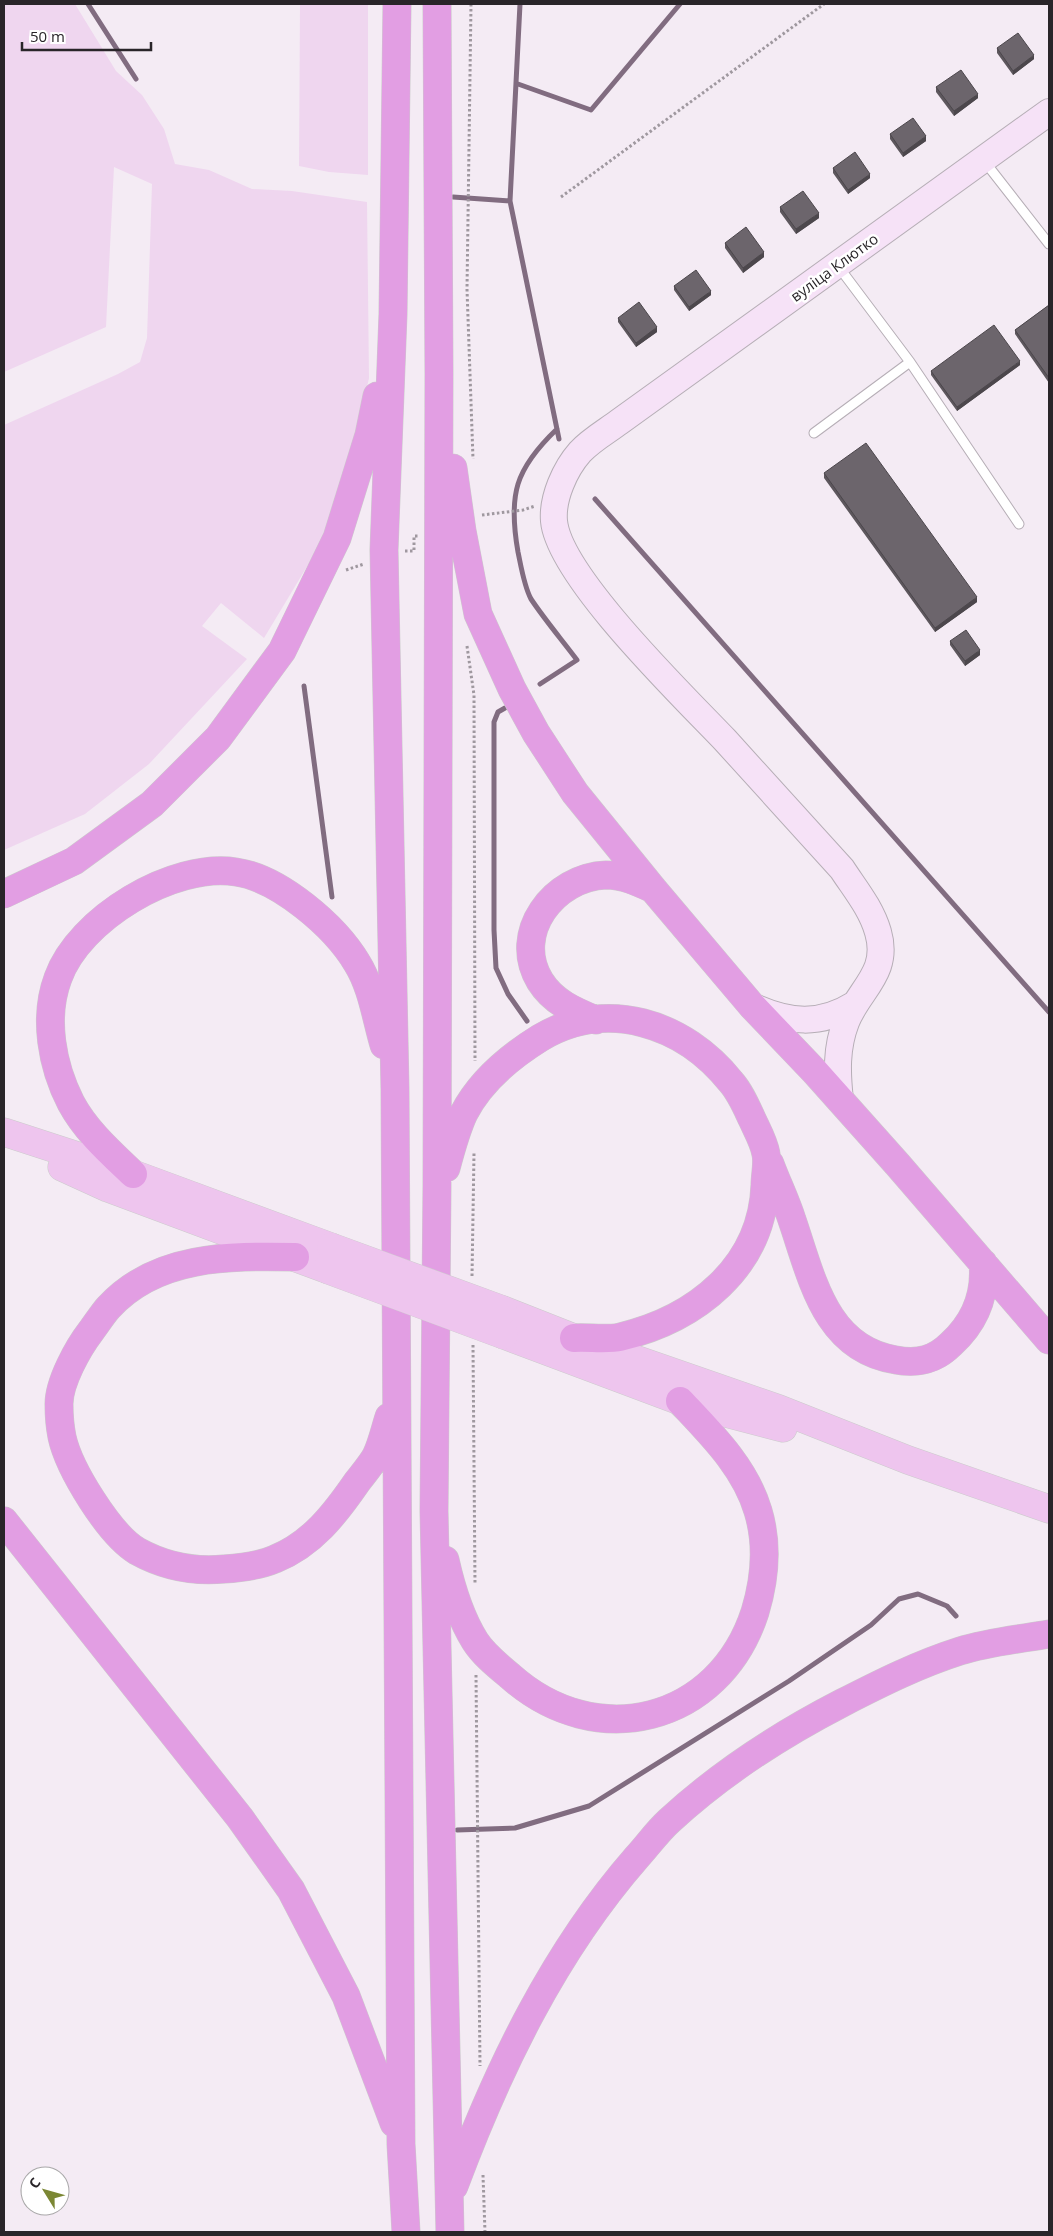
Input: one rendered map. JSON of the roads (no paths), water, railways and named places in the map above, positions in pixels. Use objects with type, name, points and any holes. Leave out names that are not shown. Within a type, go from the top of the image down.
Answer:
[{"type":"highway","points":[[397,4],[393,314],[384,550],[395,1089],[402,2144],[406,2232]]},
{"type":"highway","points":[[437,4],[439,373],[437,1198],[434,1511],[450,2232]]},
{"type":"highway","points":[[4,894],[74,861],[152,804],[218,738],[282,651],[337,538],[369,436],[393,314]]},
{"type":"highway","points":[[439,373],[470,523],[478,614],[512,689],[536,733],[576,792],[653,889],[752,1006],[840,1100],[1049,1340]]},
{"type":"highway","points":[[133,1174],[90,1132],[71,1102],[56,1063],[50,1030],[51,1002],[58,977],[70,955],[89,933],[138,894],[184,875],[208,871],[236,872],[262,880],[304,906],[339,938],[357,962],[367,982],[395,1089]]},
{"type":"highway","points":[[596,1020],[570,1010],[552,996],[540,981],[532,962],[531,942],[536,922],[546,906],[563,888],[586,878],[606,875],[628,878],[653,889]]},
{"type":"highway","points":[[437,1198],[451,1148],[464,1114],[475,1094],[506,1063],[526,1046],[567,1025],[596,1020],[620,1019],[643,1021],[686,1041],[711,1060],[732,1083],[758,1133],[792,1219],[805,1263],[822,1304],[837,1326],[859,1348],[881,1358],[910,1363],[925,1361],[938,1355],[964,1332],[978,1305],[984,1281],[983,1263]]},
{"type":"highway","points":[[574,1338],[618,1337],[647,1329],[677,1316],[701,1301],[728,1279],[744,1257],[756,1233],[764,1202],[766,1155]]},
{"type":"highway","points":[[295,1257],[240,1256],[193,1262],[171,1268],[135,1286],[109,1307],[70,1362],[59,1402],[62,1438],[77,1474],[92,1501],[114,1530],[136,1550],[167,1564],[201,1571],[252,1566],[276,1559],[305,1542],[326,1524],[347,1497],[376,1455],[396,1397]]},
{"type":"highway","points":[[434,1511],[447,1571],[455,1597],[476,1641],[493,1661],[520,1685],[547,1703],[571,1713],[602,1719],[627,1718],[659,1712],[683,1702],[706,1689],[739,1650],[750,1629],[758,1602],[765,1566],[763,1535],[758,1511],[746,1483],[723,1447],[680,1401]]},
{"type":"highway","points":[[4,1521],[234,1810],[291,1890],[346,1996],[376,2069],[402,2144]]},
{"type":"highway","points":[[449,2199],[480,2115],[518,2037],[558,1963],[612,1886],[668,1822],[741,1762],[804,1722],[891,1678],[962,1651],[1049,1634]]},
{"type":"main road","points":[[4,1132],[133,1174],[328,1258],[504,1322],[680,1401],[908,1460]]},
{"type":"main road","points":[[4,1140],[108,1188],[295,1257],[328,1258]]},
{"type":"main road","points":[[504,1322],[574,1338],[779,1409],[908,1460],[1049,1510]]},
{"type":"street","name":"вуліца Клютко","points":[[855,1004],[873,981],[880,956],[878,933],[865,903],[842,869],[588,589],[563,550],[554,522],[556,499],[566,474],[580,452],[1049,112]]},
{"type":"street","points":[[752,1006],[773,1016],[807,1021],[839,1014],[855,1004]]},
{"type":"street","points":[[840,1100],[837,1070],[838,1046],[855,1004]]},
{"type":"lane","points":[[983,160],[1049,244]]},
{"type":"lane","points":[[837,265],[910,362],[1019,524]]},
{"type":"lane","points":[[814,432],[910,362]]},
{"type":"waterway","points":[[88,4],[136,79]]},
{"type":"waterway","points":[[520,4],[510,201],[559,439]]},
{"type":"waterway","points":[[518,84],[591,110],[680,4]]},
{"type":"waterway","points":[[453,197],[510,201]]},
{"type":"waterway","points":[[540,684],[577,660],[531,599],[518,552],[514,514],[518,484],[524,470],[543,443],[557,429]]},
{"type":"waterway","points":[[595,499],[1049,1012]]},
{"type":"waterway","points":[[304,686],[332,897]]},
{"type":"waterway","points":[[505,708],[498,712],[494,722],[494,930],[496,968],[508,994],[527,1021]]},
{"type":"waterway","points":[[457,1830],[515,1828],[589,1806],[789,1681],[871,1625],[899,1599],[918,1594],[947,1606],[956,1616]]}]
